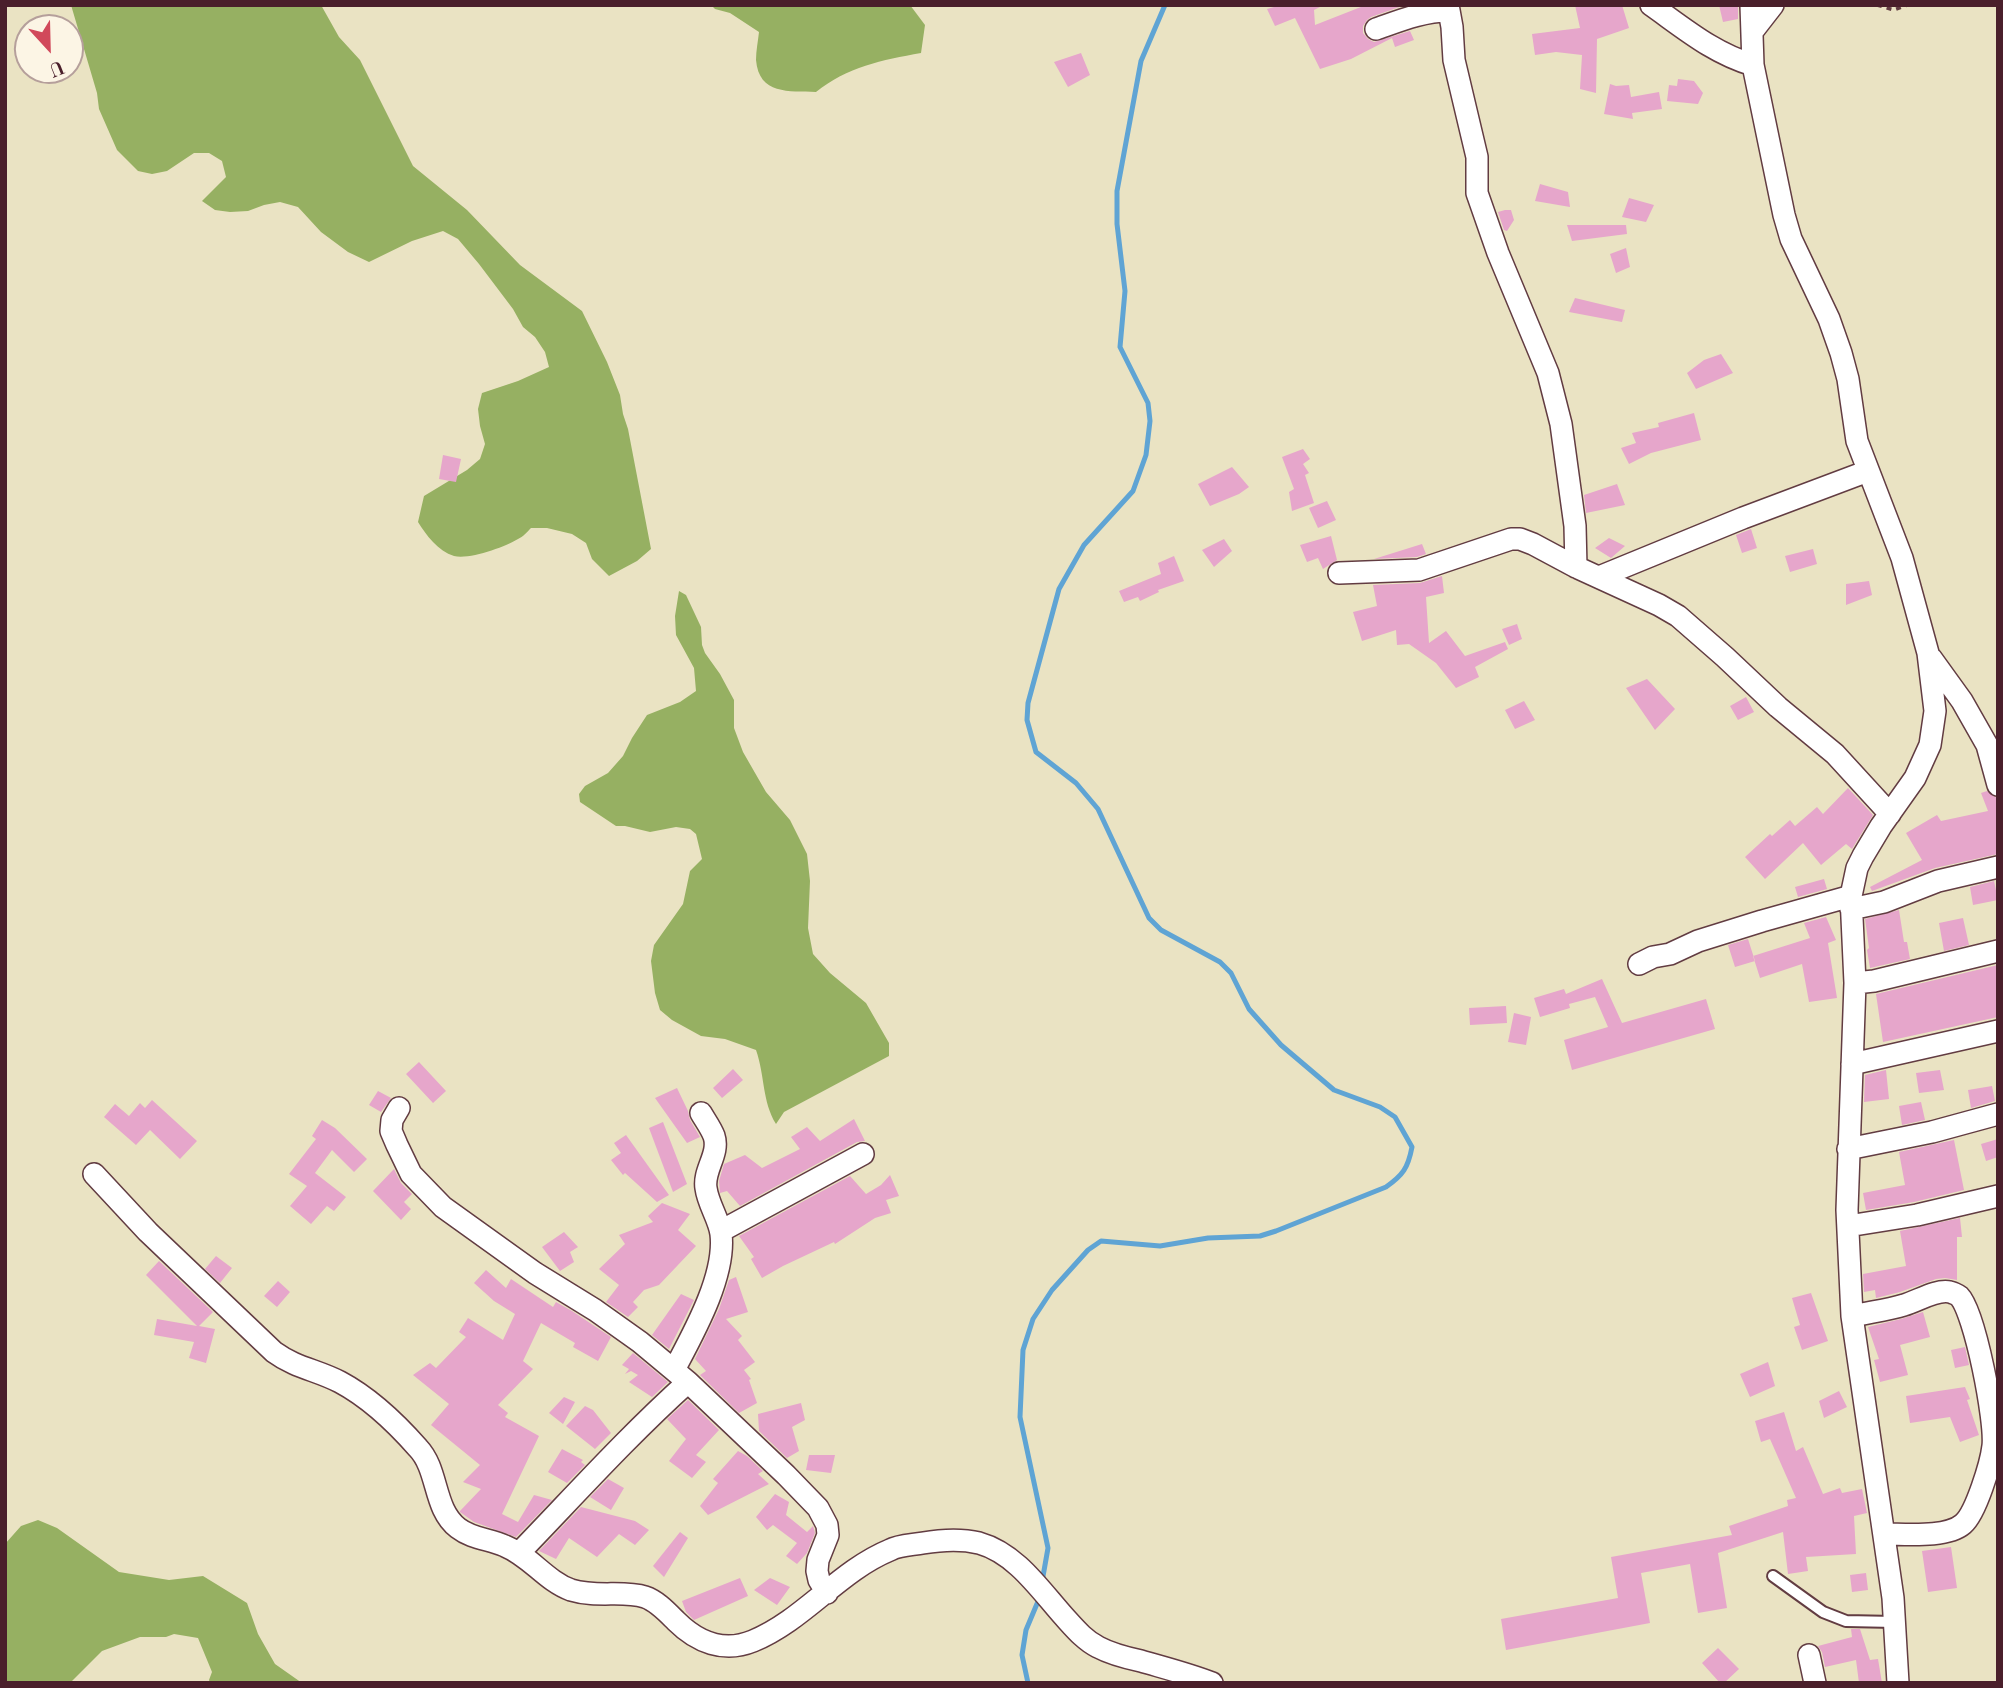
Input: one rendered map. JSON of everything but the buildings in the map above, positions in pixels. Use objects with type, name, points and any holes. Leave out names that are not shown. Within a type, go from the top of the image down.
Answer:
[{"type":"street","points":[[1651,5],[1710,47],[1753,65]]},
{"type":"street","points":[[1751,5],[1753,65],[1769,150],[1791,239],[1829,319],[1848,379],[1857,441],[1902,558],[1928,653],[1935,711],[1930,745],[1915,778],[1857,867],[1851,903],[1855,983],[1848,1149],[1852,1316],[1885,1534],[1895,1622],[1898,1683]]},
{"type":"street","points":[[1752,32],[1773,5]]},
{"type":"street","points":[[1376,29],[1448,8],[1454,60],[1477,157],[1477,193],[1498,253],[1548,373],[1561,424],[1575,526],[1576,567]]},
{"type":"street","points":[[1600,577],[1743,518],[1868,471]]},
{"type":"street","points":[[1339,573],[1419,570],[1511,539],[1533,544],[1678,616],[1770,700],[1835,754],[1890,814]]},
{"type":"street","points":[[1928,653],[1962,701],[1987,746],[1998,785]]},
{"type":"street","points":[[1639,964],[1762,921],[1851,903],[1884,902],[1938,881],[1998,867]]},
{"type":"street","points":[[1855,983],[1874,981],[1998,951]]},
{"type":"street","points":[[1852,1064],[1998,1031]]},
{"type":"street","points":[[399,1108],[392,1121],[391,1131],[397,1145],[411,1174],[443,1207],[535,1273],[640,1342],[681,1376],[786,1475],[824,1517],[828,1535],[818,1560],[817,1571],[827,1593]]},
{"type":"street","points":[[519,1553],[646,1420],[681,1376],[709,1295],[721,1244],[721,1231],[706,1189],[708,1169],[714,1155],[714,1137],[701,1113]]},
{"type":"street","points":[[1848,1149],[1932,1132],[1998,1114]]},
{"type":"street","points":[[721,1231],[863,1154]]},
{"type":"street","points":[[94,1174],[148,1232],[274,1352],[288,1362],[338,1381],[369,1400],[420,1449],[428,1461],[444,1510],[455,1526],[471,1536],[490,1540],[519,1553],[560,1585],[591,1595],[633,1595],[650,1599],[686,1631],[707,1643],[736,1647],[765,1635],[804,1611],[862,1565],[891,1549],[933,1541],[980,1544],[999,1552],[1025,1571],[1081,1635],[1097,1647],[1212,1683]]},
{"type":"street","points":[[1848,1226],[1917,1215],[1998,1196]]},
{"type":"street","points":[[1852,1316],[1903,1305],[1942,1292],[1959,1296],[1967,1310],[1983,1366],[1992,1413],[1994,1443],[1989,1468],[1965,1523],[1943,1533],[1885,1534]]},
{"type":"street","points":[[1809,1655],[1815,1683]]},
{"type":"lane","points":[[1773,1576],[1823,1612],[1846,1621],[1895,1622]]},
{"type":"path","points":[[1877,5],[1894,10],[1907,5]]},
{"type":"green space","points":[[71,5],[321,5],[339,37],[360,60],[413,166],[467,210],[520,265],[582,311],[620,395],[651,549],[637,561],[609,576],[592,559],[586,543],[572,534],[547,528],[531,528],[522,537],[505,546],[468,556],[448,554],[438,546],[418,522],[424,496],[480,459],[485,444],[478,409],[482,393],[549,367],[545,352],[535,337],[523,327],[513,309],[458,239],[443,231],[412,241],[369,262],[348,252],[321,232],[298,207],[280,202],[248,211],[215,210],[202,201],[226,177],[222,161],[209,153],[194,153],[167,171],[152,174],[138,171],[117,150],[99,109],[84,49],[84,14],[74,14]]},
{"type":"green space","points":[[711,5],[910,5],[925,25],[921,53],[853,71],[816,92],[777,89],[763,80],[758,71],[756,60],[759,32],[730,13],[715,9]]},
{"type":"green space","points":[[679,591],[686,595],[701,627],[705,653],[734,700],[734,728],[743,752],[766,792],[790,820],[807,854],[810,881],[808,928],[813,954],[830,973],[866,1003],[889,1043],[889,1056],[784,1112],[776,1124],[768,1106],[756,1050],[725,1039],[701,1036],[672,1020],[660,1010],[655,993],[651,961],[654,945],[683,904],[690,871],[702,859],[696,834],[690,829],[676,827],[650,832],[616,826],[580,802],[579,794],[585,786],[608,773],[623,756],[647,715],[680,702],[696,691],[694,668],[676,635],[675,616]]},
{"type":"green space","points":[[38,1520],[57,1528],[119,1572],[169,1580],[203,1576],[247,1603],[258,1634],[275,1664],[302,1683],[210,1683],[212,1672],[198,1638],[174,1634],[166,1637],[140,1637],[102,1651],[70,1683],[5,1683],[5,1544],[21,1526]]},
{"type":"waterway","points":[[1042,1582],[1048,1548],[1020,1417],[1023,1350],[1033,1319],[1052,1290],[1088,1250],[1101,1241],[1160,1246],[1208,1238],[1260,1236],[1276,1231],[1386,1187],[1404,1170],[1412,1147],[1395,1117],[1380,1107],[1334,1090],[1281,1045],[1249,1009],[1231,973],[1220,962],[1161,930],[1149,918],[1098,809],[1076,783],[1036,752],[1027,720],[1028,703],[1059,589],[1084,545],[1133,491],[1146,455],[1150,421],[1148,403],[1120,347],[1125,291],[1117,224],[1117,191],[1141,61],[1165,5]]},
{"type":"waterway","points":[[1028,1683],[1022,1655],[1026,1630],[1039,1599]]}]
